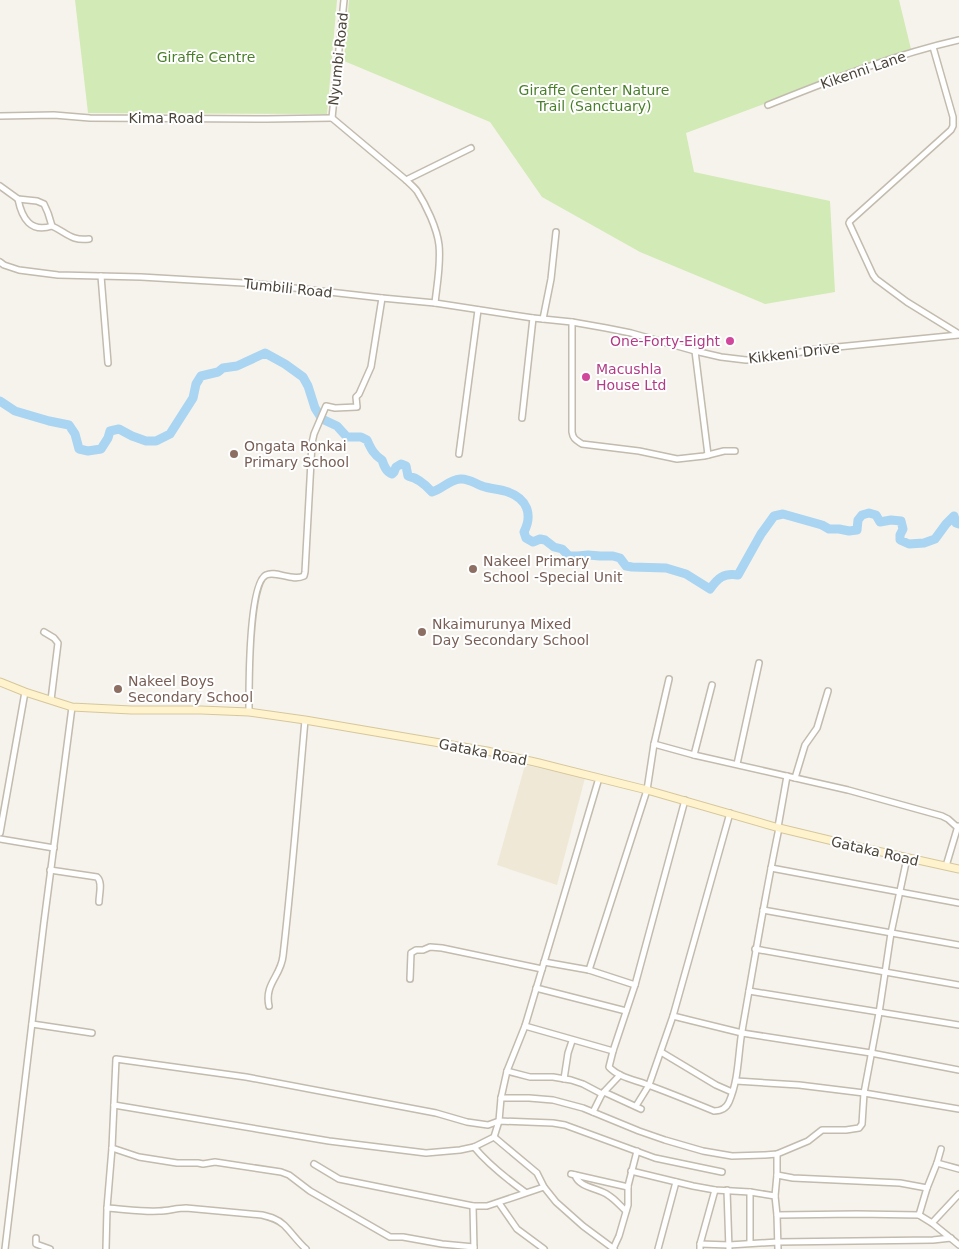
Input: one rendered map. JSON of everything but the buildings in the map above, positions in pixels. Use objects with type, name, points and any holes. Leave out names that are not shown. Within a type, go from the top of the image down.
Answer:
[{"type":"street","name":"Nyumbi Road","points":[[332,118],[344,0]]},
{"type":"street","name":"Kikenni Lane","points":[[768,104],[855,70],[959,40]]},
{"type":"street","points":[[933,47],[953,117],[953,126],[951,130],[850,220],[849,223],[876,279],[907,302],[959,335]]},
{"type":"street","name":"Kima Road","points":[[0,116],[332,118]]},
{"type":"street","points":[[332,118],[406,180],[416,190],[424,203],[439,244],[435,303]]},
{"type":"street","points":[[406,180],[470,148]]},
{"type":"street","points":[[0,186],[18,199],[37,201],[44,204],[52,226]]},
{"type":"street","points":[[18,199],[27,223],[41,228],[52,226],[74,239],[89,239]]},
{"type":"street","points":[[543,320],[552,273],[556,232]]},
{"type":"street","name":"Tumbili Road","points":[[2,264],[19,270],[58,275],[259,284],[435,303],[543,320],[572,322]]},
{"type":"street","points":[[102,276],[108,364]]},
{"type":"street","points":[[249,712],[252,624],[258,585],[260,580],[266,575],[271,574],[297,578],[304,576],[314,434],[327,405],[335,408],[357,407],[356,398],[371,367],[382,298]]},
{"type":"street","points":[[459,454],[478,310]]},
{"type":"street","points":[[522,418],[533,318]]},
{"type":"street","points":[[572,322],[572,437],[582,444],[638,451],[677,459],[708,455],[724,450],[735,451]]},
{"type":"street","name":"Kikkeni Drive","points":[[572,322],[631,333],[721,357],[746,360],[764,359],[817,349],[959,335]]},
{"type":"street","points":[[695,351],[708,455]]},
{"type":"street","points":[[44,632],[58,643],[51,700]]},
{"type":"street","points":[[737,764],[759,663]]},
{"type":"street","points":[[589,970],[647,790],[654,744],[669,679]]},
{"type":"street","name":"Gataka Road","points":[[0,682],[72,707],[249,712],[487,752],[647,790],[779,828],[959,869]]},
{"type":"street","points":[[694,755],[712,685]]},
{"type":"street","points":[[795,778],[805,745],[819,722],[828,691]]},
{"type":"street","points":[[0,833],[25,692]]},
{"type":"street","points":[[5,1249],[50,870],[72,707]]},
{"type":"street","points":[[269,1006],[269,988],[283,963],[305,720]]},
{"type":"street","points":[[654,744],[848,790],[942,816],[958,826],[946,866]]},
{"type":"street","points":[[685,800],[635,985],[612,1051],[609,1067],[610,1070],[620,1075],[714,1111],[720,1111],[729,1103],[736,1081],[756,949],[787,776]]},
{"type":"street","points":[[114,1105],[329,1141],[426,1153],[474,1147],[494,1137],[499,1121],[501,1098],[507,1071],[525,1026],[598,778]]},
{"type":"street","points":[[507,1071],[530,1077],[571,1080],[639,1107],[662,1052],[730,813]]},
{"type":"street","points":[[0,839],[54,848]]},
{"type":"street","points":[[501,1098],[553,1100],[593,1112],[639,1131],[704,1151],[732,1156],[777,1154],[808,1141],[822,1130],[858,1128],[862,1124],[864,1093],[891,933],[907,858]]},
{"type":"street","points":[[771,868],[959,903]]},
{"type":"street","points":[[50,870],[99,878],[99,902]]},
{"type":"street","points":[[763,910],[959,945]]},
{"type":"street","points":[[410,978],[412,953],[416,950],[430,947],[542,969]]},
{"type":"street","points":[[756,949],[959,985]]},
{"type":"street","points":[[544,962],[589,970],[635,985]]},
{"type":"street","points":[[536,988],[626,1010]]},
{"type":"street","points":[[749,991],[959,1025]]},
{"type":"street","points":[[673,1016],[742,1033],[872,1053],[959,1070]]},
{"type":"street","points":[[32,1024],[92,1033]]},
{"type":"street","points":[[525,1026],[612,1051]]},
{"type":"street","points":[[564,1079],[572,1040]]},
{"type":"street","points":[[662,1052],[716,1085],[732,1092]]},
{"type":"street","points":[[106,1249],[116,1059],[246,1076],[436,1113],[467,1122],[488,1125],[499,1121],[565,1125],[646,1156],[722,1172]]},
{"type":"street","points":[[593,1112],[603,1093],[620,1075]]},
{"type":"street","points":[[736,1081],[799,1085],[864,1093],[959,1109]]},
{"type":"street","points":[[494,1137],[537,1173],[556,1202],[568,1214],[614,1249],[628,1205],[628,1187],[637,1151]]},
{"type":"street","points":[[474,1147],[481,1156],[510,1182],[525,1192]]},
{"type":"street","points":[[112,1148],[139,1157],[177,1163],[198,1162],[203,1164],[215,1162],[281,1172],[289,1175],[310,1190],[390,1237],[474,1248],[473,1206]]},
{"type":"street","points":[[919,1216],[941,1149]]},
{"type":"street","points":[[777,1154],[775,1196],[778,1249]]},
{"type":"street","points":[[937,1163],[959,1169]]},
{"type":"street","points":[[314,1164],[338,1179],[473,1206],[487,1206],[499,1203],[544,1186]]},
{"type":"street","points":[[631,1171],[715,1190],[775,1196]]},
{"type":"street","points":[[626,1211],[609,1195],[585,1185],[573,1175],[628,1187]]},
{"type":"street","points":[[777,1175],[793,1178],[900,1183],[927,1188]]},
{"type":"street","points":[[658,1249],[676,1182]]},
{"type":"street","points":[[715,1190],[700,1247],[729,1247],[750,1243],[951,1238]]},
{"type":"street","points":[[727,1190],[729,1247]]},
{"type":"street","points":[[750,1192],[750,1243]]},
{"type":"street","points":[[932,1223],[959,1194]]},
{"type":"street","points":[[499,1203],[517,1230],[544,1249]]},
{"type":"street","points":[[107,1208],[154,1211],[186,1208],[262,1215],[274,1218],[284,1224],[306,1249]]},
{"type":"street","points":[[777,1215],[857,1214],[919,1216],[932,1223],[959,1245]]},
{"type":"street","points":[[36,1238],[36,1244],[50,1249]]},
{"type":"street","points":[[426,1241],[426,1249]]},
{"type":"shaded area","points":[[525,765],[585,778],[557,885],[497,865]]},
{"type":"green space","name":"Giraffe Centre","points":[[75,0],[337,0],[327,114],[88,113]]},
{"type":"green space","name":"Giraffe Center Nature Trail (Sanctuary)","points":[[349,0],[899,0],[911,49],[686,133],[694,172],[830,201],[835,292],[765,304],[640,252],[542,197],[490,122],[344,61]]},
{"type":"waterway","points":[[0,401],[15,411],[69,425],[75,434],[79,449],[88,451],[101,449],[110,431],[119,429],[146,441],[156,441],[170,434],[193,398],[196,384],[201,376],[218,372],[223,368],[237,366],[265,353],[303,377],[315,408],[322,419],[337,426],[347,437],[361,437],[367,440],[373,452],[382,460],[388,472],[392,474],[396,467],[401,464],[406,466],[408,476],[415,478],[432,492],[452,481],[463,479],[485,487],[508,492],[524,503],[528,513],[524,532],[526,538],[533,542],[540,539],[545,540],[554,547],[562,549],[569,556],[613,556],[620,558],[626,566],[666,568],[686,574],[710,589],[721,577],[738,575],[761,534],[774,516],[783,514],[822,525],[829,529],[849,531],[857,530],[858,520],[862,515],[869,513],[876,515],[880,522],[901,521],[903,529],[900,540],[909,544],[924,543],[935,539],[954,516],[956,523],[959,524]]},
{"type":"place","name":"One-Forty-Eight","points":[[730,341]]},
{"type":"place","name":"Macushla House Ltd","points":[[586,377]]},
{"type":"place","name":"Ongata Ronkai Primary School","points":[[234,454]]},
{"type":"place","name":"Nakeel Primary School -Special Unit","points":[[473,569]]},
{"type":"place","name":"Nkaimurunya Mixed Day Secondary School","points":[[422,632]]},
{"type":"place","name":"Nakeel Boys Secondary School","points":[[118,689]]}]
